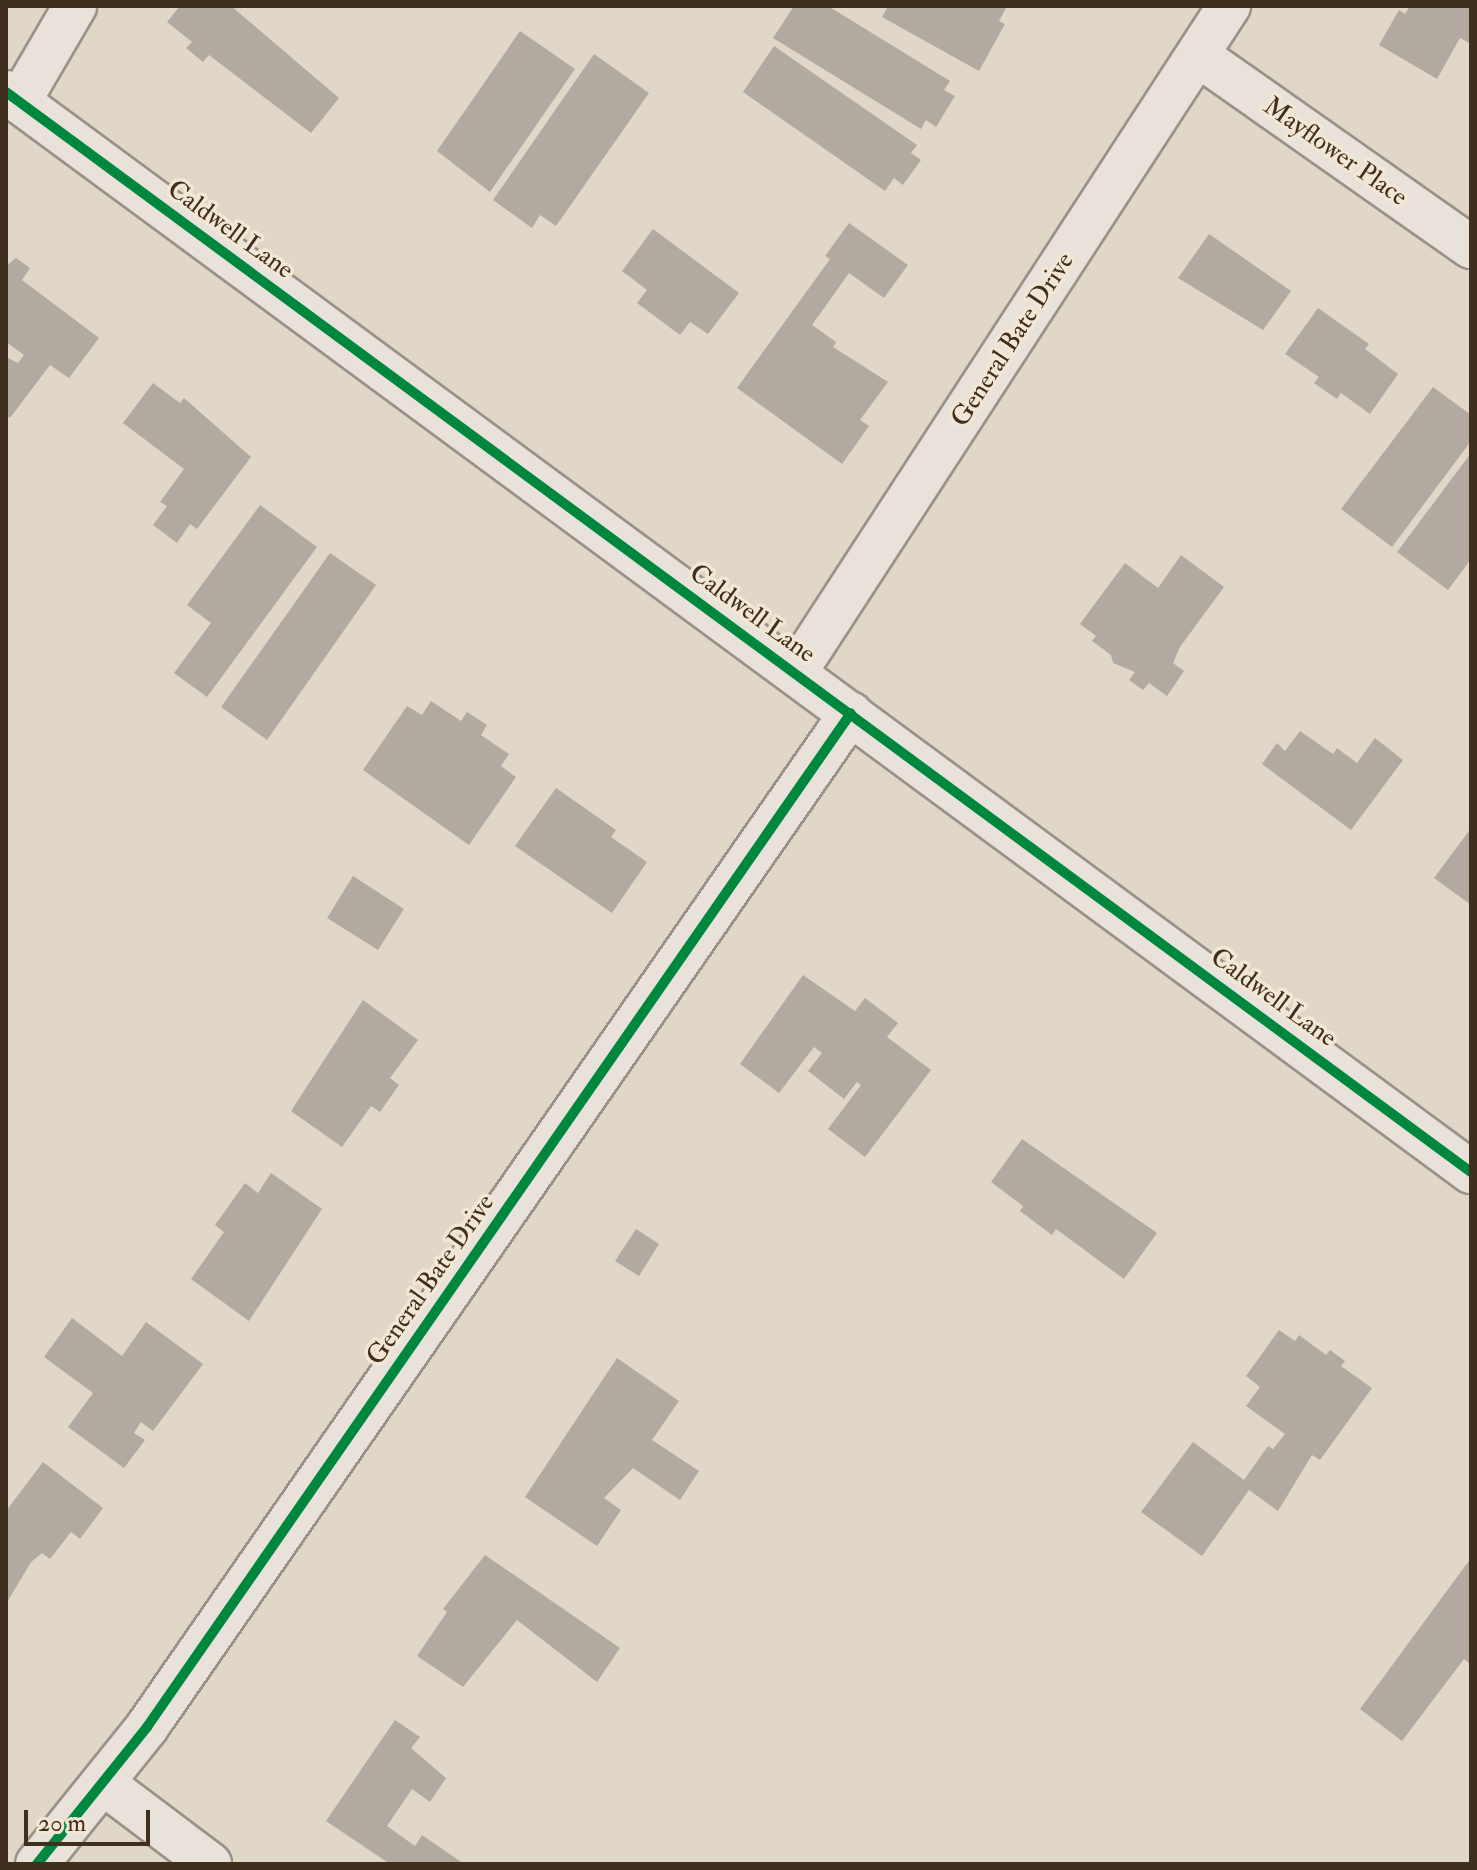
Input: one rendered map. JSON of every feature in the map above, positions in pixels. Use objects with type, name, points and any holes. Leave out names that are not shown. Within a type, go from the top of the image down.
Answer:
[{"type":"street","points":[[13,97],[75,6]]},
{"type":"street","name":"General Bate Drive","points":[[795,673],[1229,6]]},
{"type":"street","name":"Mayflower Place","points":[[1199,56],[1471,247]]},
{"type":"street","name":"Caldwell Lane","points":[[13,97],[1471,1172]]},
{"type":"street","name":"General Bate Drive","points":[[37,1864],[104,1784],[851,713]]},
{"type":"street","points":[[104,1784],[210,1864]]},
{"type":"building","points":[[180,6],[231,6],[339,98],[311,133],[209,55],[203,62],[186,48],[192,42],[167,22]]},
{"type":"building","points":[[794,6],[828,6],[950,81],[944,90],[955,96],[936,127],[926,120],[921,129],[773,38]]},
{"type":"building","points":[[888,6],[1007,6],[999,21],[1005,24],[979,71],[882,17]]},
{"type":"building","points":[[1410,6],[1471,6],[1471,44],[1460,38],[1437,79],[1379,45],[1399,10],[1405,14]]},
{"type":"building","points":[[520,31],[575,69],[490,192],[437,151]]},
{"type":"building","points":[[774,46],[917,145],[911,153],[921,160],[903,185],[894,178],[885,191],[743,92]]},
{"type":"building","points":[[594,54],[649,93],[556,226],[540,215],[532,228],[493,200]]},
{"type":"building","points":[[849,223],[908,265],[884,298],[849,273],[812,325],[836,342],[833,347],[888,382],[860,420],[869,426],[842,464],[737,388],[830,259],[825,256]]},
{"type":"building","points":[[653,229],[739,293],[708,334],[690,322],[680,335],[637,303],[647,290],[622,271]]},
{"type":"building","points":[[1209,234],[1291,291],[1263,330],[1178,278]]},
{"type":"building","points":[[16,258],[30,268],[22,280],[99,338],[69,378],[50,365],[10,418],[6,415],[6,357],[18,363],[24,355],[6,342],[6,266]]},
{"type":"building","points":[[1318,308],[1369,344],[1365,349],[1398,374],[1370,414],[1341,393],[1337,399],[1314,383],[1319,377],[1285,354]]},
{"type":"building","points":[[153,383],[180,403],[184,398],[251,457],[197,529],[190,524],[177,543],[153,525],[167,506],[160,502],[184,469],[123,423]]},
{"type":"building","points":[[1433,387],[1471,415],[1471,441],[1392,547],[1341,509]]},
{"type":"building","points":[[1471,453],[1471,559],[1448,590],[1397,552]]},
{"type":"building","points":[[260,505],[317,547],[207,697],[174,673],[211,623],[187,605]]},
{"type":"building","points":[[330,553],[376,585],[267,740],[221,707]]},
{"type":"building","points":[[1181,555],[1224,587],[1180,647],[1173,663],[1184,671],[1167,696],[1149,683],[1143,690],[1129,680],[1135,672],[1113,663],[1111,655],[1092,641],[1096,636],[1080,624],[1125,563],[1158,588]]},
{"type":"building","points":[[431,701],[461,721],[467,712],[487,725],[481,735],[509,754],[501,766],[516,777],[469,845],[363,770],[407,706],[422,715]]},
{"type":"building","points":[[1300,731],[1333,754],[1337,748],[1357,763],[1375,738],[1403,760],[1351,830],[1262,764],[1277,743],[1285,751]]},
{"type":"building","points":[[556,788],[616,830],[611,837],[647,862],[612,913],[515,846]]},
{"type":"building","points":[[1471,828],[1471,905],[1434,878]]},
{"type":"building","points":[[353,876],[404,909],[378,950],[327,918]]},
{"type":"building","points":[[803,975],[855,1011],[865,998],[898,1023],[887,1037],[931,1070],[865,1157],[828,1129],[861,1085],[857,1082],[844,1099],[808,1071],[822,1053],[814,1047],[779,1093],[740,1064]]},
{"type":"building","points":[[363,1000],[418,1040],[390,1078],[399,1085],[380,1112],[371,1106],[342,1147],[291,1111]]},
{"type":"building","points":[[1022,1139],[1157,1233],[1124,1279],[1056,1229],[1052,1235],[1020,1211],[1023,1206],[991,1182]]},
{"type":"building","points":[[271,1173],[322,1209],[249,1321],[191,1279],[224,1232],[215,1225],[245,1183],[258,1193]]},
{"type":"building","points":[[636,1229],[659,1244],[639,1276],[615,1261]]},
{"type":"building","points":[[72,1318],[122,1356],[146,1322],[203,1364],[153,1431],[141,1422],[134,1433],[145,1440],[124,1468],[68,1427],[93,1393],[44,1357]]},
{"type":"building","points":[[1279,1330],[1295,1341],[1299,1335],[1326,1355],[1330,1350],[1345,1361],[1341,1366],[1372,1388],[1320,1460],[1312,1455],[1278,1511],[1249,1490],[1202,1556],[1141,1512],[1193,1442],[1244,1480],[1268,1446],[1273,1449],[1285,1434],[1246,1406],[1260,1387],[1246,1376]]},
{"type":"building","points":[[617,1358],[679,1401],[652,1440],[699,1471],[680,1500],[633,1468],[604,1498],[621,1510],[597,1546],[525,1497]]},
{"type":"building","points":[[43,1462],[103,1508],[80,1539],[71,1532],[50,1559],[42,1553],[31,1562],[6,1604],[6,1511]]},
{"type":"building","points":[[485,1555],[620,1648],[597,1682],[517,1620],[463,1687],[417,1656],[447,1612],[443,1609]]},
{"type":"building","points":[[1471,1558],[1471,1665],[1464,1659],[1402,1741],[1360,1709]]},
{"type":"building","points":[[395,1720],[420,1737],[411,1748],[446,1778],[430,1802],[412,1789],[387,1826],[415,1846],[422,1835],[464,1864],[390,1864],[326,1821]]},
{"type":"cycle path","points":[[6,92],[1471,1172]]},
{"type":"cycle path","points":[[37,1864],[147,1727],[851,713]]}]
